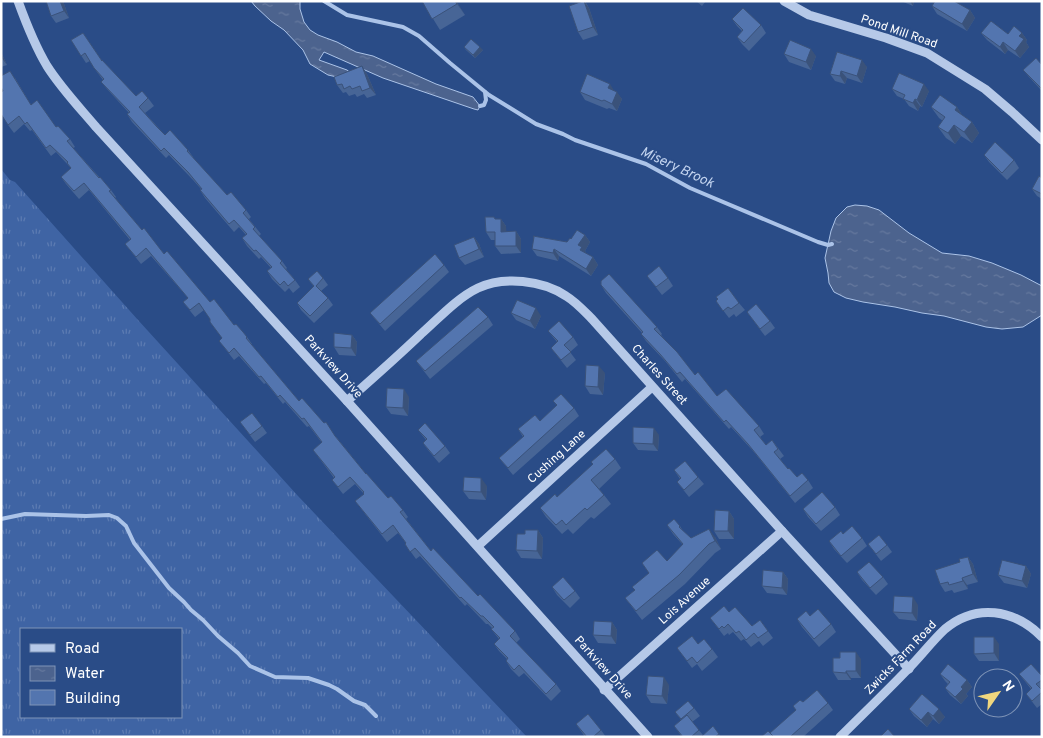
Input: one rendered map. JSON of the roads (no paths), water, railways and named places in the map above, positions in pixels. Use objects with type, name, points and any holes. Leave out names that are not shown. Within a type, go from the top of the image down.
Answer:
[{"type":"street","name":"Parkview Drive","points":[[18,1],[31,35],[46,63],[72,98],[478,546],[604,690],[648,737]]},
{"type":"street","name":"Pond Mill Road","points":[[784,1],[809,16],[886,38],[928,53],[985,88],[1042,140]]},
{"type":"street","name":"Charles Street","points":[[347,401],[458,302],[479,288],[499,282],[514,281],[554,289],[577,304],[592,319],[909,669]]},
{"type":"street","name":"Cushing Lane","points":[[478,546],[652,387]]},
{"type":"street","name":"Lois Avenue","points":[[604,690],[782,531]]},
{"type":"street","name":"Zwicks Farm Road","points":[[840,737],[909,669],[945,630],[965,617],[989,612],[1002,614],[1017,619],[1042,637]]},
{"type":"water","points":[[251,1],[300,1],[304,22],[310,30],[318,35],[356,52],[373,56],[436,84],[473,97],[480,106],[478,110],[474,109],[383,78],[324,52],[319,60],[347,70],[352,74],[337,77],[328,75],[310,64],[303,50],[284,30],[271,21]]},
{"type":"water","points":[[855,205],[879,210],[909,233],[942,253],[969,256],[992,263],[1042,286],[1042,315],[1023,327],[1002,329],[986,327],[944,316],[863,302],[846,298],[834,292],[829,283],[825,258],[831,231],[836,218],[847,207]]},
{"type":"waterway","name":"Misery Brook","points":[[324,1],[347,15],[403,27],[419,36],[489,95],[536,124],[575,140],[646,164],[690,188],[818,242],[828,245],[832,244]]},
{"type":"waterway","points":[[480,106],[484,105],[486,100],[485,92]]},
{"type":"waterway","points":[[1,519],[25,514],[109,515],[117,518],[126,526],[134,543],[169,588],[250,666],[275,677],[308,678],[329,685],[354,701],[365,705],[376,716]]}]
